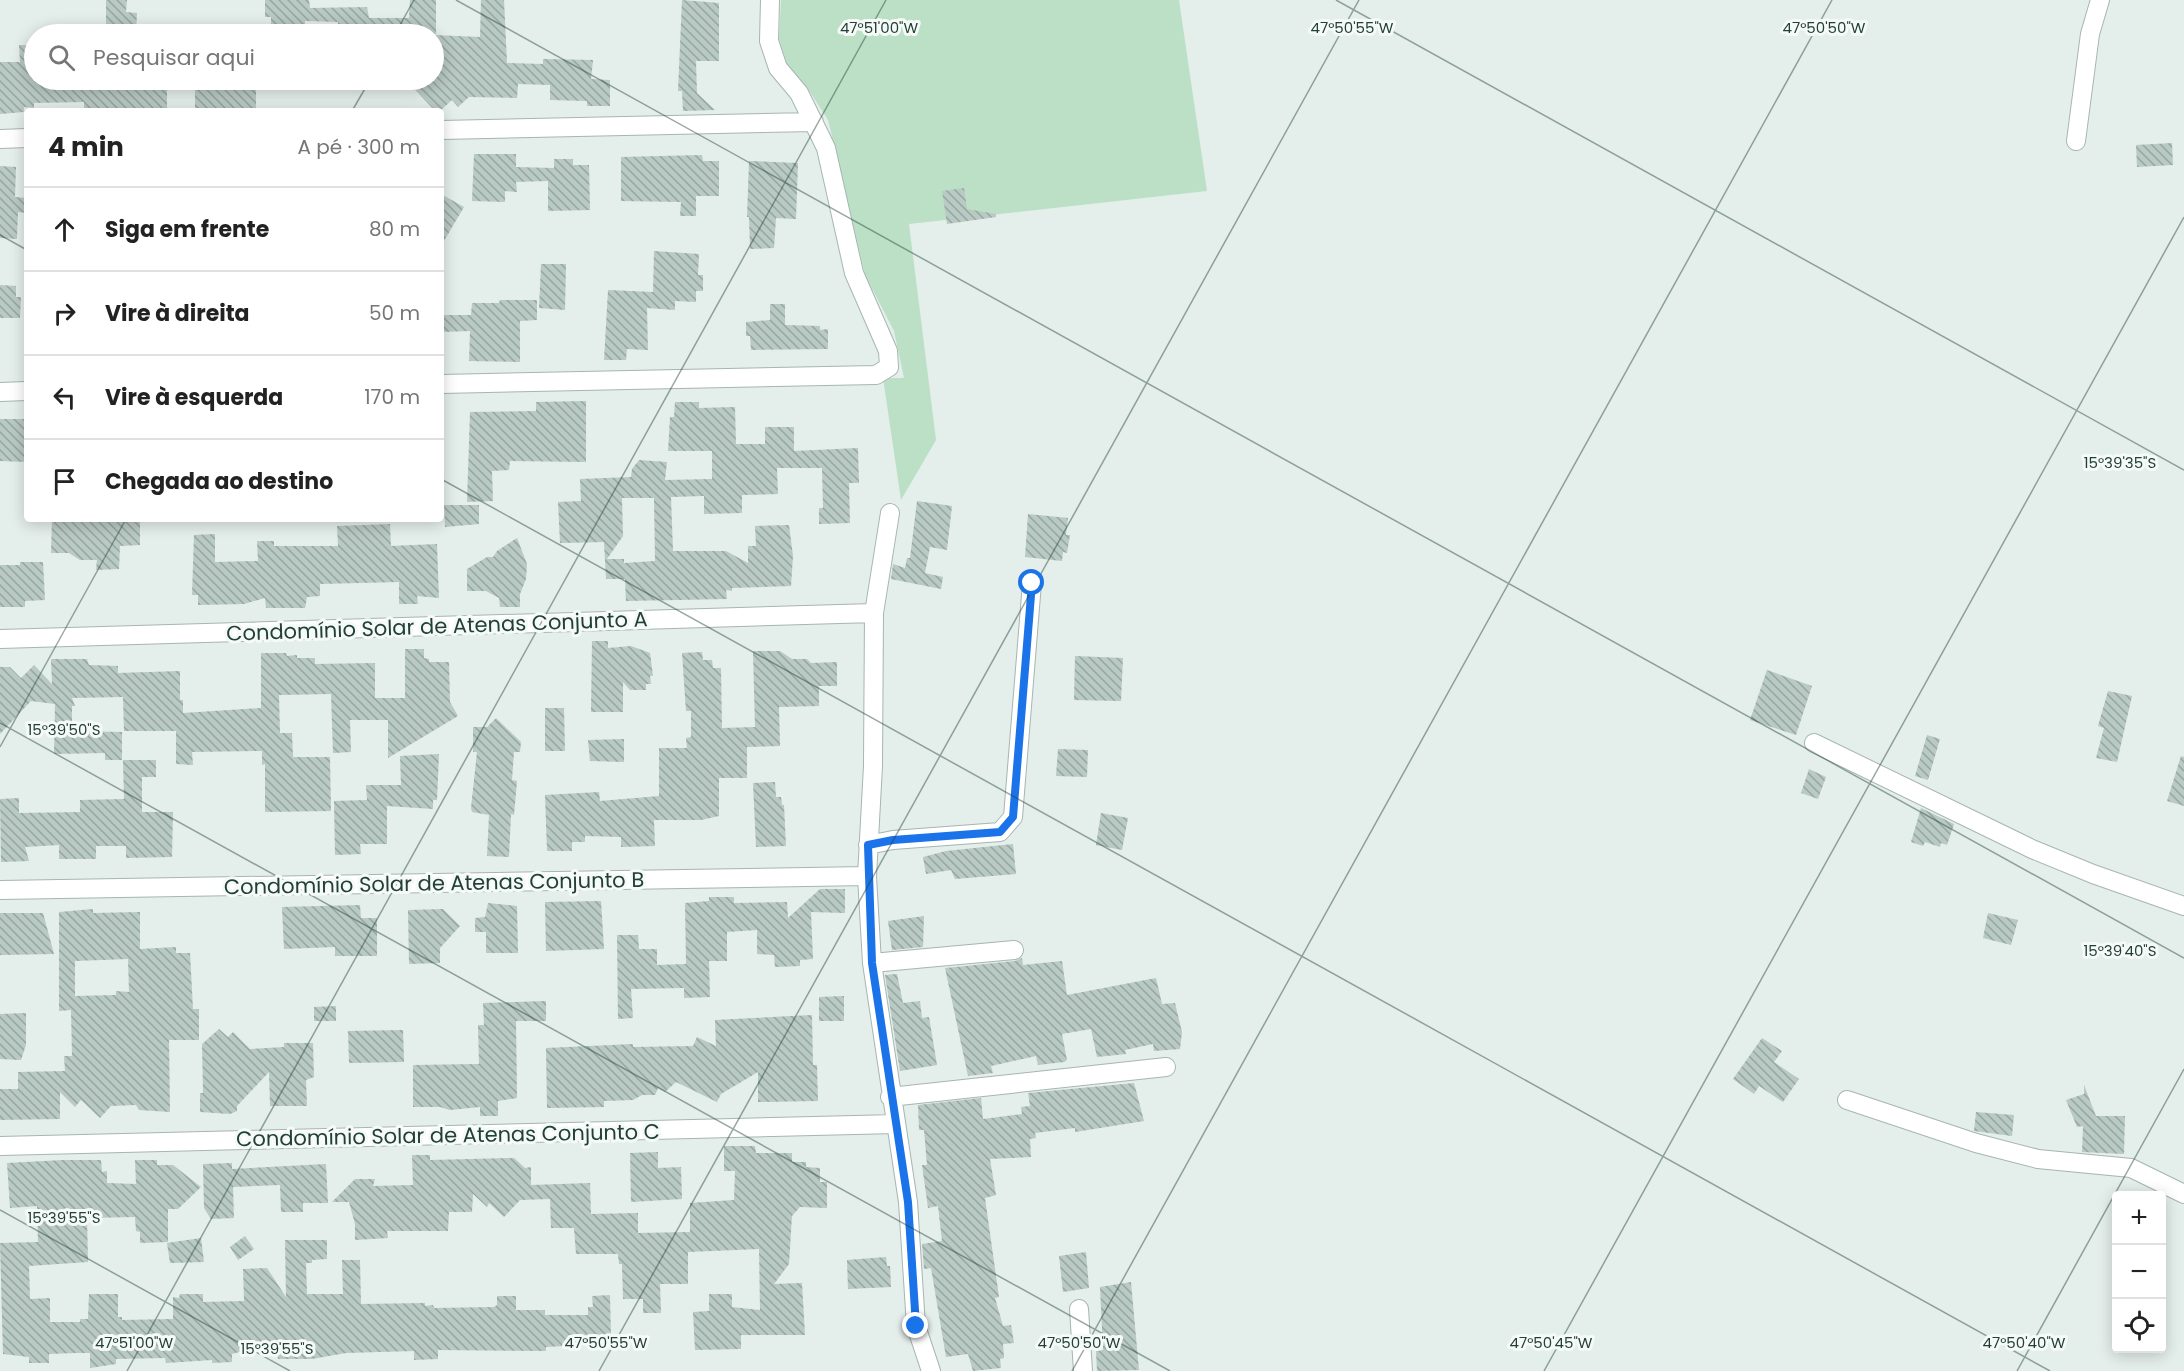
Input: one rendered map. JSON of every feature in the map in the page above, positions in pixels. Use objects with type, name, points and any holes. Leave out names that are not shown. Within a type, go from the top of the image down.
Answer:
[{"type":"street","points":[[444,384],[876,375],[890,367],[888,351],[854,273],[826,148],[799,93],[778,68],[769,41],[770,0]]},
{"type":"street","points":[[2076,141],[2090,34],[2100,0]]},
{"type":"street","points":[[444,130],[814,122]]},
{"type":"street","points":[[0,139],[24,138]]},
{"type":"street","points":[[0,392],[24,392]]},
{"type":"street","points":[[890,513],[874,613],[873,766],[867,876],[872,963],[890,1097],[908,1202],[916,1326],[931,1371]]},
{"type":"street","points":[[868,845],[893,840],[1000,832],[1013,817],[1032,583]]},
{"type":"street","name":"Condomínio Solar de Atenas Conjunto A","points":[[0,639],[874,613]]},
{"type":"street","points":[[1814,743],[2032,849],[2093,874],[2184,906]]},
{"type":"street","name":"Condomínio Solar de Atenas Conjunto B","points":[[0,890],[867,876]]},
{"type":"street","points":[[872,963],[1014,950]]},
{"type":"street","points":[[890,1097],[1166,1067]]},
{"type":"street","points":[[1847,1100],[1976,1143],[2038,1159],[2131,1168],[2184,1194]]},
{"type":"street","name":"Condomínio Solar de Atenas Conjunto C","points":[[0,1146],[896,1124]]},
{"type":"street","points":[[1079,1309],[1083,1371]]},
{"type":"green space","points":[[781,0],[1179,0],[1207,191],[909,224],[936,440],[901,500],[883,378],[904,378],[894,331],[865,275],[828,120],[810,92],[787,64],[779,38]]},
{"type":"building","points":[[106,0],[127,0],[126,12],[137,13],[136,24],[106,24]]},
{"type":"building","points":[[265,0],[309,0],[310,8],[367,7],[369,18],[409,18],[410,0],[436,0],[436,24],[338,24],[338,22],[305,21],[305,24],[271,24],[271,17],[265,17]]},
{"type":"building","points":[[481,0],[504,0],[507,63],[543,64],[543,59],[593,60],[591,79],[610,80],[610,106],[587,106],[587,101],[550,100],[550,85],[518,84],[517,98],[469,97],[458,107],[452,100],[443,108],[432,108],[415,90],[444,90],[444,35],[480,37]]},
{"type":"building","points":[[682,0],[719,3],[719,61],[696,61],[697,93],[715,110],[683,111],[682,91],[678,91]]},
{"type":"building","points":[[19,45],[24,45],[24,90],[167,90],[167,108],[84,108],[84,102],[34,103],[34,108],[24,107],[24,112],[0,114],[0,62],[20,62]]},
{"type":"building","points":[[195,90],[256,90],[256,108],[195,108]]},
{"type":"building","points":[[2172,143],[2173,165],[2137,167],[2136,145]]},
{"type":"building","points":[[474,154],[516,154],[516,167],[554,168],[554,159],[573,159],[573,165],[589,165],[590,210],[548,211],[548,181],[516,182],[517,192],[505,191],[505,202],[472,201]]},
{"type":"building","points":[[702,155],[703,161],[719,161],[719,196],[696,196],[696,216],[680,216],[681,202],[621,201],[621,157]]},
{"type":"building","points":[[749,161],[798,163],[796,219],[776,218],[774,248],[750,249],[749,217],[747,217]]},
{"type":"building","points":[[0,166],[16,167],[15,197],[24,198],[24,213],[18,212],[17,239],[0,238]]},
{"type":"building","points":[[964,188],[967,209],[996,214],[996,217],[947,224],[942,191]]},
{"type":"building","points":[[444,196],[464,207],[444,241]]},
{"type":"building","points":[[654,251],[699,254],[698,275],[703,275],[703,291],[696,291],[696,302],[675,301],[675,310],[647,308],[648,350],[627,349],[626,360],[604,360],[608,290],[653,292]]},
{"type":"building","points":[[541,264],[566,264],[565,310],[539,308]]},
{"type":"building","points":[[0,285],[16,286],[16,297],[21,297],[20,318],[0,318]]},
{"type":"building","points":[[500,300],[537,300],[537,320],[520,321],[520,362],[469,361],[470,331],[444,332],[444,315],[471,315],[472,303],[499,303]]},
{"type":"building","points":[[770,304],[785,304],[785,325],[820,326],[820,330],[828,329],[828,349],[751,350],[750,336],[746,336],[746,322],[770,320]]},
{"type":"building","points":[[586,401],[586,462],[510,461],[509,470],[492,471],[493,501],[467,502],[470,412],[536,411],[536,402]]},
{"type":"building","points":[[675,402],[699,402],[699,408],[735,407],[736,444],[765,444],[765,427],[794,427],[794,451],[858,448],[859,483],[849,483],[850,523],[819,524],[819,508],[823,508],[822,468],[777,468],[778,494],[742,495],[742,513],[704,514],[704,496],[671,497],[673,551],[726,551],[748,563],[748,546],[756,546],[755,526],[789,525],[793,556],[791,586],[732,588],[732,591],[726,590],[727,599],[626,601],[625,579],[606,579],[604,542],[560,543],[558,502],[581,501],[580,479],[631,477],[632,469],[639,460],[667,462],[665,480],[712,479],[712,451],[668,451],[670,417],[674,417]],"holes":[[[622,498],[654,498],[655,561],[624,563],[624,559],[607,559],[623,536]]]},
{"type":"building","points":[[0,419],[24,419],[24,462],[0,461]]},
{"type":"building","points":[[917,501],[952,506],[947,550],[930,547],[925,573],[943,577],[941,589],[891,579],[893,564],[905,568],[907,558],[910,558]]},
{"type":"building","points":[[444,505],[479,505],[479,524],[445,527]]},
{"type":"building","points":[[1028,514],[1068,518],[1066,535],[1070,535],[1067,553],[1063,552],[1062,561],[1025,557]]},
{"type":"building","points":[[52,522],[140,522],[140,545],[120,546],[119,569],[96,570],[97,560],[80,560],[69,553],[51,553]]},
{"type":"building","points":[[390,524],[391,546],[437,544],[439,598],[417,596],[418,604],[399,604],[399,582],[320,584],[320,596],[307,597],[305,608],[266,608],[265,598],[244,604],[198,605],[198,595],[192,595],[194,535],[215,534],[215,562],[258,561],[257,541],[274,541],[274,546],[338,546],[337,526]]},
{"type":"building","points":[[517,538],[527,564],[526,579],[520,594],[520,607],[500,607],[499,598],[486,591],[467,591],[467,569],[487,557],[493,557],[497,551]]},
{"type":"building","points":[[20,562],[43,562],[45,600],[25,601],[25,607],[0,607],[0,565],[20,565]]},
{"type":"building","points":[[592,641],[608,641],[608,648],[631,646],[650,653],[653,676],[650,676],[651,684],[646,684],[646,690],[630,690],[623,682],[623,712],[591,712]]},
{"type":"building","points":[[405,649],[424,649],[424,658],[429,659],[429,662],[449,662],[450,702],[458,716],[388,758],[388,720],[350,720],[351,752],[333,753],[331,694],[279,695],[280,733],[292,733],[293,757],[330,757],[331,811],[265,812],[265,764],[262,765],[262,751],[192,752],[193,765],[176,764],[176,731],[124,731],[123,697],[72,698],[75,706],[72,706],[72,731],[122,732],[122,760],[105,760],[105,753],[54,754],[55,704],[31,701],[0,734],[0,667],[10,667],[21,678],[34,665],[52,684],[51,659],[87,659],[89,665],[118,666],[118,673],[180,671],[180,700],[183,700],[183,713],[261,708],[261,653],[286,653],[287,656],[297,655],[297,658],[315,658],[315,664],[375,663],[375,698],[405,698]]},
{"type":"building","points":[[753,651],[780,651],[792,659],[807,659],[811,663],[837,662],[837,686],[819,686],[819,706],[779,707],[780,746],[747,747],[747,778],[719,778],[719,816],[701,820],[654,820],[655,846],[621,847],[621,837],[585,836],[585,842],[572,842],[572,851],[547,851],[545,795],[599,792],[600,801],[659,796],[659,748],[687,748],[686,738],[691,737],[691,711],[686,711],[682,653],[702,652],[703,660],[712,660],[713,668],[721,668],[722,728],[755,727]]},
{"type":"building","points":[[1075,656],[1123,658],[1121,701],[1074,700]]},
{"type":"building","points":[[1767,670],[1812,686],[1796,735],[1750,720]]},
{"type":"building","points":[[2108,691],[2132,696],[2117,762],[2096,758],[2104,728],[2098,726]]},
{"type":"building","points":[[545,708],[564,708],[565,751],[545,751]]},
{"type":"building","points":[[496,718],[521,742],[520,752],[514,752],[512,780],[517,781],[514,815],[511,814],[509,857],[487,856],[489,815],[472,812],[471,808],[477,752],[473,752],[473,727],[487,727]]},
{"type":"building","points":[[1927,735],[1940,739],[1928,780],[1915,776]]},
{"type":"building","points":[[624,739],[624,762],[590,761],[588,740]]},
{"type":"building","points":[[1058,749],[1088,750],[1087,777],[1056,776]]},
{"type":"building","points":[[439,754],[437,800],[433,800],[433,809],[387,806],[387,844],[360,844],[361,854],[335,855],[334,801],[367,800],[366,785],[401,785],[400,756]]},
{"type":"building","points":[[2181,756],[2184,757],[2184,806],[2167,801]]},
{"type":"building","points":[[123,760],[156,760],[156,777],[142,777],[142,812],[173,812],[172,857],[126,858],[126,846],[96,846],[96,859],[59,859],[59,845],[25,847],[29,861],[1,862],[0,799],[19,798],[19,813],[80,812],[80,800],[124,799]]},
{"type":"building","points":[[1809,769],[1826,777],[1818,799],[1801,793]]},
{"type":"building","points":[[775,782],[776,797],[781,797],[782,805],[784,805],[786,846],[756,847],[753,783]]},
{"type":"building","points":[[1921,808],[1954,824],[1947,845],[1941,843],[1940,847],[1925,842],[1923,846],[1911,842]]},
{"type":"building","points":[[1101,813],[1128,818],[1122,850],[1096,845]]},
{"type":"building","points":[[1013,844],[1016,874],[955,879],[951,870],[926,874],[923,857],[946,851]]},
{"type":"building","points":[[820,889],[845,889],[845,913],[811,912],[813,959],[800,960],[800,966],[775,967],[774,955],[757,954],[757,930],[727,932],[727,961],[709,961],[710,997],[684,998],[684,988],[631,989],[633,1018],[618,1019],[617,935],[638,935],[639,949],[657,949],[657,965],[686,964],[685,903],[709,901],[709,897],[734,897],[734,903],[787,902],[788,918]]},
{"type":"building","points":[[601,901],[604,949],[546,951],[545,902]]},
{"type":"building","points":[[488,903],[517,906],[518,953],[486,953],[486,932],[475,932],[475,918],[485,917]]},
{"type":"building","points":[[360,905],[361,918],[377,918],[377,956],[335,956],[335,947],[284,949],[282,907]]},
{"type":"building","points":[[93,909],[93,913],[140,912],[140,949],[176,947],[176,953],[190,953],[193,1009],[199,1009],[199,1040],[169,1040],[170,1112],[139,1110],[136,1105],[111,1106],[100,1118],[81,1100],[75,1107],[60,1092],[60,1119],[0,1120],[0,1089],[18,1089],[18,1072],[65,1071],[64,1056],[72,1056],[71,1010],[59,1011],[59,912]],"holes":[[[128,959],[129,992],[116,991],[116,995],[75,996],[75,961]]]},
{"type":"building","points":[[443,909],[460,926],[440,948],[440,963],[409,964],[408,910]]},
{"type":"building","points":[[0,913],[43,913],[54,954],[0,955]]},
{"type":"building","points":[[1988,913],[2018,920],[2011,945],[1983,938]]},
{"type":"building","points":[[924,916],[923,947],[892,950],[888,921]]},
{"type":"building","points":[[1022,958],[1023,965],[1062,961],[1067,995],[1156,978],[1162,1004],[1175,1003],[1182,1032],[1180,1049],[1154,1051],[1153,1044],[1125,1050],[1126,1054],[1097,1057],[1091,1029],[1062,1034],[1067,1060],[1064,1062],[1038,1065],[1036,1056],[991,1066],[993,1073],[968,1076],[945,968],[1015,961]]},
{"type":"building","points":[[897,974],[903,1003],[920,1001],[922,1018],[929,1017],[937,1065],[900,1071],[885,975]]},
{"type":"building","points":[[844,996],[844,1021],[819,1021],[819,997]]},
{"type":"building","points":[[546,1001],[546,1021],[516,1021],[517,1098],[498,1101],[498,1116],[480,1116],[480,1107],[450,1110],[440,1107],[413,1107],[413,1065],[479,1064],[478,1025],[484,1025],[483,1003]]},
{"type":"building","points":[[336,1006],[336,1021],[314,1021],[314,1007]]},
{"type":"building","points":[[26,1013],[26,1045],[21,1060],[0,1059],[0,1014]]},
{"type":"building","points":[[812,1015],[813,1065],[817,1065],[818,1101],[758,1102],[758,1072],[721,1094],[717,1102],[676,1082],[665,1092],[658,1088],[655,1095],[642,1095],[633,1100],[604,1101],[604,1107],[547,1108],[546,1048],[633,1044],[633,1047],[693,1046],[697,1037],[716,1046],[715,1020]]},
{"type":"building","points":[[219,1029],[228,1037],[233,1032],[250,1049],[284,1047],[284,1043],[313,1043],[314,1077],[306,1080],[307,1106],[270,1106],[269,1072],[237,1106],[237,1111],[230,1114],[200,1112],[200,1093],[203,1093],[202,1044]]},
{"type":"building","points":[[403,1030],[404,1062],[349,1063],[348,1031]]},
{"type":"building","points":[[1762,1038],[1782,1051],[1774,1062],[1799,1079],[1783,1102],[1759,1086],[1754,1094],[1733,1079]]},
{"type":"building","points":[[1134,1083],[1144,1121],[1075,1132],[1075,1128],[1035,1133],[1036,1138],[1030,1139],[1031,1157],[990,1159],[996,1195],[985,1198],[999,1297],[995,1298],[1003,1326],[1011,1325],[1014,1343],[1003,1344],[1004,1358],[1000,1359],[1001,1368],[973,1371],[968,1354],[946,1357],[931,1268],[924,1269],[922,1244],[942,1241],[938,1206],[928,1208],[922,1165],[927,1165],[924,1130],[919,1130],[918,1105],[981,1098],[983,1119],[1022,1114],[1021,1107],[1030,1106],[1028,1093]]},
{"type":"building","points":[[2084,1085],[2096,1116],[2125,1116],[2124,1154],[2082,1152],[2083,1126],[2077,1127],[2066,1100],[2084,1094]]},
{"type":"building","points":[[1976,1112],[2014,1115],[2012,1136],[1974,1131]]},
{"type":"building","points":[[724,1146],[755,1146],[756,1153],[792,1153],[792,1162],[806,1162],[806,1167],[820,1168],[820,1182],[827,1182],[827,1208],[800,1207],[792,1216],[789,1264],[774,1284],[802,1283],[805,1335],[741,1335],[741,1349],[695,1350],[693,1312],[709,1311],[709,1294],[732,1294],[732,1307],[760,1310],[759,1249],[688,1252],[688,1284],[660,1284],[661,1313],[643,1313],[643,1299],[623,1299],[622,1264],[619,1264],[618,1254],[576,1254],[574,1228],[551,1228],[550,1199],[520,1200],[504,1217],[489,1203],[487,1207],[473,1194],[472,1212],[449,1212],[448,1231],[387,1231],[388,1238],[355,1240],[355,1224],[349,1202],[332,1202],[355,1179],[375,1179],[373,1186],[413,1185],[412,1155],[430,1155],[430,1160],[514,1158],[525,1168],[531,1167],[531,1185],[590,1183],[591,1214],[638,1213],[638,1233],[690,1232],[690,1203],[734,1200],[735,1171],[724,1171]]},
{"type":"building","points":[[658,1152],[658,1168],[681,1167],[682,1199],[631,1202],[630,1153]]},
{"type":"building","points":[[101,1160],[102,1172],[107,1171],[107,1183],[136,1184],[135,1160],[157,1160],[157,1165],[173,1165],[201,1187],[178,1209],[168,1209],[168,1242],[140,1243],[140,1232],[136,1231],[135,1217],[87,1218],[88,1262],[29,1266],[30,1299],[50,1298],[50,1322],[80,1322],[80,1319],[88,1319],[89,1294],[118,1294],[118,1317],[122,1317],[122,1320],[173,1319],[173,1297],[179,1298],[180,1294],[203,1294],[203,1302],[244,1301],[243,1269],[267,1268],[286,1297],[285,1240],[327,1240],[327,1259],[312,1260],[312,1263],[306,1263],[307,1294],[343,1294],[342,1260],[360,1260],[361,1304],[425,1303],[425,1306],[433,1305],[434,1308],[494,1307],[497,1305],[497,1296],[516,1296],[516,1310],[545,1310],[545,1315],[588,1315],[588,1307],[593,1307],[592,1296],[610,1295],[611,1336],[595,1336],[596,1342],[582,1342],[582,1345],[546,1347],[546,1351],[438,1350],[438,1359],[414,1360],[414,1351],[346,1353],[312,1359],[278,1359],[276,1346],[243,1347],[243,1351],[232,1354],[232,1362],[212,1363],[212,1360],[166,1363],[165,1358],[116,1359],[116,1364],[90,1368],[90,1353],[75,1353],[49,1354],[49,1363],[29,1363],[29,1357],[3,1354],[0,1243],[38,1242],[37,1206],[10,1208],[7,1163]]},
{"type":"building","points":[[232,1163],[232,1169],[326,1164],[328,1203],[303,1203],[303,1212],[281,1212],[280,1185],[233,1187],[234,1218],[211,1219],[204,1208],[203,1164]]},
{"type":"building","points":[[245,1236],[254,1249],[238,1260],[230,1247]]},
{"type":"building","points":[[201,1238],[204,1262],[170,1263],[167,1243]]},
{"type":"building","points":[[1086,1252],[1089,1288],[1063,1292],[1059,1256]]},
{"type":"building","points":[[886,1257],[887,1266],[890,1266],[891,1287],[848,1289],[847,1260]]},
{"type":"building","points":[[1131,1282],[1139,1370],[1097,1371],[1096,1351],[1103,1350],[1100,1287]]},
{"type":"route","points":[[916,1326],[908,1202],[890,1097],[872,963],[867,876],[868,845],[893,840],[1000,832],[1011,821],[1032,583]]}]
